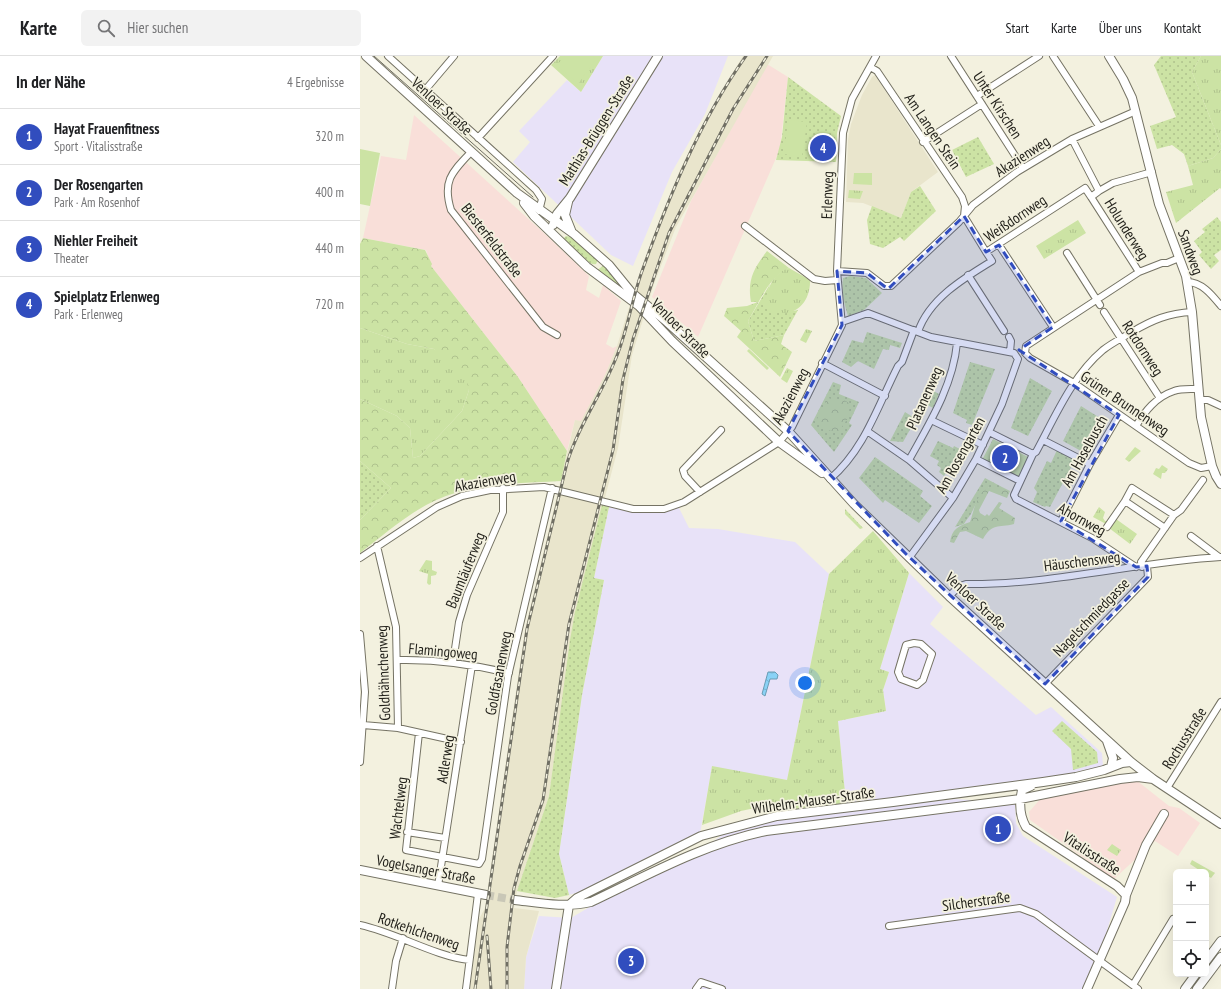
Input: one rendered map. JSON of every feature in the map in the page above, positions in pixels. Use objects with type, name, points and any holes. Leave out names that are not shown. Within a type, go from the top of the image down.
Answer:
[{"type":"street","name":"Venloer Straße","points":[[366,56],[517,193],[539,211],[574,234],[601,258],[631,292],[670,324],[788,432],[830,478],[909,558],[1106,740],[1153,780],[1219,824]]},
{"type":"street","points":[[388,56],[426,88],[478,138],[536,190],[542,199],[539,211]]},
{"type":"street","points":[[426,88],[452,56]]},
{"type":"street","points":[[478,138],[553,56]]},
{"type":"street","name":"Mathias-Brüggen-Straße","points":[[552,233],[554,220],[564,204],[570,198],[658,56]]},
{"type":"street","name":"Erlenweg","points":[[837,271],[843,133],[848,109],[876,56]]},
{"type":"street","name":"Unter Kirschen","points":[[951,56],[1023,168]]},
{"type":"street","points":[[977,96],[1039,56]]},
{"type":"street","points":[[1053,56],[1099,126]]},
{"type":"street","name":"Sandweg","points":[[1109,56],[1123,79],[1136,110],[1159,204],[1188,282],[1204,433],[1212,466],[1221,484]]},
{"type":"street","name":"Am Langen Stein","points":[[870,67],[877,71],[923,142],[962,197],[965,206],[964,216]]},
{"type":"street","points":[[923,142],[982,104]]},
{"type":"street","name":"Akazienweg","points":[[837,271],[867,272],[884,286],[891,286],[964,216],[973,205],[1023,168],[1099,126],[1136,110]]},
{"type":"street","name":"Holunderweg","points":[[1072,140],[1099,191],[1091,197],[1139,272]]},
{"type":"street","name":"Biesterfeldstraße","points":[[471,152],[450,178],[447,187],[451,210],[543,327],[557,335]]},
{"type":"street","points":[[1099,191],[1112,183],[1152,172]]},
{"type":"street","name":"Weißdornweg","points":[[830,478],[841,470],[867,431],[885,396],[885,390],[898,366],[902,362],[916,331],[927,313],[968,275],[992,261],[986,252],[1085,188],[1091,197]]},
{"type":"street","name":"Venloer Straße","points":[[517,193],[534,216],[587,267],[630,298],[672,341],[779,442],[830,478]]},
{"type":"street","name":"Mathias-Brüggen-Straße","points":[[570,198],[565,215],[569,227],[574,234]]},
{"type":"street","points":[[964,216],[986,252]]},
{"type":"street","points":[[745,226],[814,279],[825,281],[837,280]]},
{"type":"street","points":[[561,241],[562,234],[574,234]]},
{"type":"street","points":[[999,245],[1053,327],[1098,303],[1139,272],[1179,258]]},
{"type":"street","points":[[1067,253],[1098,303]]},
{"type":"street","points":[[587,267],[593,268],[600,266],[601,258]]},
{"type":"street","points":[[837,271],[842,322],[868,313],[916,331],[957,343],[1010,352],[1011,341],[1009,337]]},
{"type":"street","points":[[968,275],[1004,331]]},
{"type":"street","points":[[1188,282],[1193,282],[1202,286],[1221,306]]},
{"type":"street","name":"Rotdornweg","points":[[1104,312],[1160,398]]},
{"type":"street","points":[[976,459],[1020,481],[1033,454],[1036,452],[1043,440],[1074,383],[1095,357],[1121,339],[1157,318],[1192,312]]},
{"type":"street","name":"Akazienweg","points":[[360,558],[437,507],[475,492],[534,486],[552,488],[644,510],[664,509],[676,506],[779,442],[792,427],[842,322]]},
{"type":"street","name":"Grüner Brunnenweg","points":[[1053,327],[1026,346],[1025,353],[1030,358],[1074,383],[1195,466],[1203,468],[1212,466]]},
{"type":"street","name":"Platanenweg","points":[[909,460],[931,420],[947,385],[957,343]]},
{"type":"street","name":"Am Rosengarten","points":[[909,558],[953,498],[983,445],[1017,365],[1017,356],[1010,352]]},
{"type":"street","points":[[822,363],[885,396]]},
{"type":"street","points":[[1136,426],[1146,410],[1160,398],[1174,390],[1199,389]]},
{"type":"street","points":[[1200,400],[1208,400],[1221,406]]},
{"type":"street","name":"Am Haselbusch","points":[[1061,521],[1090,464],[1119,415]]},
{"type":"street","points":[[931,420],[983,445]]},
{"type":"street","points":[[700,492],[685,476],[683,470],[721,430]]},
{"type":"street","points":[[867,431],[909,460],[953,498]]},
{"type":"street","points":[[989,432],[1033,454]]},
{"type":"street","points":[[1043,440],[1090,464]]},
{"type":"street","name":"Nagelschmiedgasse","points":[[1045,684],[1148,577],[1142,567],[1141,562],[1174,515],[1181,510],[1203,480]]},
{"type":"street","name":"Ahornweg","points":[[1020,481],[1014,497],[1061,521],[1142,567]]},
{"type":"street","name":"Baumläuferweg","points":[[453,662],[459,622],[467,595],[503,512],[503,488]]},
{"type":"street","name":"Goldfasanenweg","points":[[442,857],[479,864],[482,858],[509,673],[552,488]]},
{"type":"street","points":[[1107,527],[1132,488],[1174,515]]},
{"type":"street","points":[[1125,501],[1165,528]]},
{"type":"street","points":[[1191,536],[1220,557]]},
{"type":"street","name":"Goldhähnchenweg","points":[[377,546],[396,627],[398,728]]},
{"type":"street","name":"Häuschensweg","points":[[949,596],[960,586],[966,584],[1013,582],[1220,557]]},
{"type":"street","points":[[360,634],[365,692],[360,762]]},
{"type":"street","points":[[908,644],[921,644],[932,654],[923,680],[917,685],[901,679],[898,672],[908,644]]},
{"type":"street","name":"Flamingoweg","points":[[397,660],[422,660],[472,664],[509,673]]},
{"type":"street","name":"Adlerweg","points":[[438,886],[472,664]]},
{"type":"street","name":"Rochusstraße","points":[[1167,788],[1221,702]]},
{"type":"street","points":[[363,725],[398,728],[461,742]]},
{"type":"street","name":"Wachtelweg","points":[[419,733],[406,848],[409,852],[442,857]]},
{"type":"street","name":"Venloer Straße","points":[[1106,740],[1113,758],[1108,769]]},
{"type":"street","name":"Wilhelm-Mauser-Straße","points":[[569,905],[577,898],[701,836],[777,816],[1041,783],[1133,764],[1132,771],[1120,779]]},
{"type":"street","points":[[1106,782],[1108,769]]},
{"type":"street","name":"Wilhelm-Mauser-Straße","points":[[569,905],[591,902],[701,850],[745,835],[786,828],[1020,799],[1120,779],[1143,778],[1153,780]]},
{"type":"street","points":[[1020,799],[1022,790],[1041,783]]},
{"type":"street","name":"Vitalisstraße","points":[[1030,797],[1026,803],[1027,818],[1029,824],[1040,837]]},
{"type":"street","name":"Vitalisstraße","points":[[1020,799],[1022,821],[1026,827],[1117,886],[1126,895]]},
{"type":"street","name":"Wilhelm-Mauser-Straße","points":[[893,802],[895,815]]},
{"type":"street","name":"Vitalisstraße","points":[[1087,989],[1125,902],[1126,895],[1146,844],[1164,814]]},
{"type":"street","points":[[407,832],[445,838]]},
{"type":"street","points":[[649,862],[653,872]]},
{"type":"street","name":"Vogelsanger Straße","points":[[360,870],[482,894]]},
{"type":"street","points":[[466,989],[469,960],[482,894]]},
{"type":"street","points":[[515,900],[569,905],[556,989]]},
{"type":"street","name":"Silcherstraße","points":[[889,926],[1020,908],[1026,909],[1036,914],[1136,987]]},
{"type":"street","points":[[1136,987],[1173,919]]},
{"type":"street","name":"Rotkehlchenweg","points":[[360,925],[403,938],[457,958],[469,960]]},
{"type":"street","points":[[392,989],[396,961],[403,938]]},
{"type":"street","points":[[1209,957],[1221,941]]},
{"type":"street","points":[[1197,989],[1221,957]]},
{"type":"street","points":[[1185,989],[1194,977]]},
{"type":"street","points":[[696,989],[701,982],[722,989]]},
{"type":"highlighted area","points":[[964,216],[986,252],[999,245],[1053,327],[1019,350],[1119,415],[1061,521],[1136,567],[1147,566],[1148,577],[1045,684],[906,554],[788,431],[842,325],[837,271],[867,273],[888,289]]},
{"type":"shaded area","points":[[603,56],[728,56],[705,114],[672,172],[633,266],[611,255],[513,162],[530,142],[519,131],[567,80],[581,92]]},
{"type":"shaded area","points":[[743,56],[773,56],[676,227],[654,284],[632,355],[618,448],[575,612],[549,796],[517,891],[514,908],[539,911],[526,957],[524,989],[470,989],[478,921],[485,908],[525,629],[575,420],[581,421],[606,373],[617,346],[639,276],[680,170],[710,112]]},
{"type":"shaded area","points":[[767,64],[788,77],[780,149],[698,337],[652,297],[691,201]]},
{"type":"shaded area","points":[[875,75],[938,172],[911,192],[901,218],[863,203],[846,202],[848,139],[851,124],[862,95],[872,77]]},
{"type":"shaded area","points":[[414,115],[589,276],[586,290],[599,298],[603,285],[621,301],[606,344],[613,348],[617,346],[606,373],[581,422],[575,420],[567,451],[518,377],[431,266],[426,250],[363,238],[381,156],[406,160]]},
{"type":"shaded area","points":[[678,506],[689,528],[718,529],[795,542],[829,574],[787,780],[712,767],[700,834],[595,887],[569,895],[559,854],[582,695],[604,580],[594,578],[609,507],[649,512]]},
{"type":"shaded area","points":[[909,573],[943,607],[930,624],[1036,715],[1051,707],[1102,753],[1103,766],[1076,772],[1061,778],[846,803],[838,721],[886,711],[883,690],[889,672],[880,669]]},
{"type":"shaded area","points":[[1136,780],[1169,806],[1179,808],[1200,823],[1178,856],[1155,841],[1114,879],[1030,820],[1029,812],[1042,797]]},
{"type":"shaded area","points":[[956,799],[1015,803],[1016,823],[1023,836],[1117,897],[1100,954],[1085,989],[524,989],[526,957],[539,916],[571,918],[603,899],[691,856],[727,832],[777,819]]},
{"type":"green space","points":[[560,56],[603,56],[581,92],[551,65]]},
{"type":"green space","points":[[565,56],[592,56],[596,59],[578,84],[557,65]]},
{"type":"green space","points":[[1161,56],[1201,56],[1192,72],[1221,145],[1221,149],[1213,158],[1188,166],[1184,154],[1172,145],[1157,149],[1150,126],[1176,117],[1154,65]]},
{"type":"green space","points":[[1201,56],[1221,56],[1221,145],[1192,72]]},
{"type":"green space","points":[[788,77],[841,116],[837,133],[836,162],[776,160],[782,137]]},
{"type":"green space","points":[[788,120],[807,122],[802,157],[784,154]]},
{"type":"green space","points":[[978,137],[994,164],[966,177],[952,150]]},
{"type":"green space","points":[[820,141],[826,141],[830,145],[830,151],[826,155],[820,155],[816,151],[816,145]]},
{"type":"green space","points":[[360,149],[380,153],[370,206],[360,204]]},
{"type":"green space","points":[[1221,149],[1221,189],[1220,188],[1176,223],[1166,192],[1193,185],[1188,166],[1213,158]]},
{"type":"green space","points":[[854,173],[872,173],[872,185],[853,184]]},
{"type":"green space","points":[[920,186],[936,211],[904,241],[900,237],[883,248],[870,244],[867,220],[872,206],[901,218],[911,192]]},
{"type":"green space","points":[[849,190],[863,191],[860,199],[848,198]]},
{"type":"green space","points":[[1217,217],[1221,222],[1221,250],[1214,255],[1219,261],[1211,269],[1199,255],[1202,252],[1194,241],[1205,232],[1202,229]]},
{"type":"green space","points":[[1078,220],[1086,233],[1044,259],[1036,246]]},
{"type":"green space","points":[[566,236],[571,237],[596,257],[598,260],[596,264],[584,259],[574,250],[563,239]]},
{"type":"green space","points":[[363,238],[425,250],[432,264],[431,266],[518,377],[567,451],[561,481],[494,485],[455,493],[429,504],[405,518],[360,553],[360,520],[391,488],[360,461],[360,399],[397,416],[410,428],[413,458],[420,456],[462,411],[469,390],[434,349],[407,344],[360,328],[360,244]]},
{"type":"green space","points":[[767,251],[789,268],[776,277],[770,284],[748,321],[754,341],[784,335],[781,344],[792,352],[780,377],[737,337],[741,331],[724,316],[727,308],[747,306],[758,302],[751,302],[751,281],[758,263]]},
{"type":"green space","points":[[604,265],[624,289],[596,271]]},
{"type":"green space","points":[[789,268],[810,280],[806,298],[802,305],[796,310],[788,313],[772,311],[764,305],[769,287],[778,274]]},
{"type":"green space","points":[[850,276],[866,278],[882,293],[864,310],[848,316],[843,297],[842,283],[843,278]]},
{"type":"green space","points":[[770,284],[765,304],[781,313],[798,310],[784,335],[754,341],[748,321]]},
{"type":"green space","points":[[360,328],[407,344],[434,349],[456,364],[464,373],[469,390],[462,411],[420,456],[413,458],[410,428],[397,416],[360,399]]},
{"type":"green space","points":[[806,329],[812,331],[806,343],[800,340]]},
{"type":"green space","points":[[867,332],[902,343],[900,348],[890,345],[889,350],[883,349],[874,369],[858,361],[851,367],[842,362],[852,340],[863,343]]},
{"type":"green space","points":[[749,349],[769,368],[767,370],[747,351]]},
{"type":"green space","points":[[970,362],[995,369],[972,425],[966,423],[967,420],[953,413]]},
{"type":"green space","points":[[787,368],[793,371],[787,383],[781,379]]},
{"type":"green space","points":[[1030,378],[1052,391],[1028,436],[1011,428]]},
{"type":"green space","points":[[833,382],[841,385],[839,394],[859,402],[849,423],[852,425],[834,452],[811,425]]},
{"type":"green space","points":[[930,389],[939,394],[933,408],[924,403]]},
{"type":"green space","points":[[828,398],[835,400],[843,399],[850,404],[848,418],[837,434],[815,423]]},
{"type":"green space","points":[[1081,406],[1100,418],[1081,451],[1063,441]]},
{"type":"green space","points":[[905,412],[916,419],[903,442],[890,441]]},
{"type":"green space","points":[[993,439],[1028,457],[1018,478],[982,460]]},
{"type":"green space","points":[[938,441],[953,448],[954,446],[960,449],[944,476],[939,472],[941,468],[937,465],[939,461],[930,456]]},
{"type":"green space","points":[[1135,447],[1141,451],[1129,462],[1125,459]]},
{"type":"green space","points":[[1057,450],[1075,460],[1050,507],[1045,507],[1033,502],[1037,492],[1034,488],[1047,461],[1051,463]]},
{"type":"green space","points":[[875,457],[923,491],[920,496],[932,506],[919,523],[885,500],[883,503],[859,478]]},
{"type":"green space","points":[[360,461],[391,488],[360,520]]},
{"type":"green space","points":[[1162,465],[1168,469],[1165,473],[1162,473],[1161,479],[1153,474],[1156,468],[1159,469]]},
{"type":"green space","points":[[985,478],[1002,487],[989,487],[979,499],[964,524],[955,527]]},
{"type":"green space","points":[[989,487],[1002,487],[1010,491],[1007,498],[989,491],[979,510],[980,513],[985,516],[987,514],[989,516],[999,502],[1002,503],[999,508],[1015,518],[1014,524],[993,528],[989,530],[983,539],[966,531],[960,532],[954,543],[950,542],[952,534],[956,529],[970,522],[978,498],[981,493]]},
{"type":"green space","points":[[602,505],[609,507],[594,578],[604,580],[582,695],[559,854],[569,895],[555,898],[517,891],[549,796],[575,612]]},
{"type":"green space","points":[[1099,507],[1105,512],[1103,518],[1105,521],[1109,521],[1106,524],[1093,517]]},
{"type":"green space","points":[[845,509],[863,528],[860,529],[845,514]]},
{"type":"green space","points":[[1116,519],[1137,534],[1130,544],[1109,528]]},
{"type":"green space","points":[[873,531],[909,573],[880,669],[889,672],[883,690],[886,711],[838,721],[846,803],[784,810],[774,804],[741,811],[702,825],[712,766],[787,780],[829,574]]},
{"type":"green space","points":[[426,560],[432,561],[432,570],[437,572],[436,575],[431,576],[431,584],[429,585],[427,583],[428,574],[419,571]]},
{"type":"green space","points":[[1062,721],[1097,752],[1098,763],[1073,770],[1071,749],[1052,731]]},
{"type":"green space","points":[[1112,844],[1121,850],[1117,856],[1107,850]]},
{"type":"green space","points":[[1192,860],[1208,869],[1198,869],[1190,864]]},
{"type":"green space","points":[[1209,870],[1215,873],[1211,878],[1209,877]]},
{"type":"water","points":[[768,672],[775,672],[778,675],[777,679],[770,679],[765,696],[762,694]]},
{"type":"tunnel","points":[[486,895],[515,900]]},
{"type":"tram line","points":[[374,56],[533,197]]},
{"type":"railway","points":[[475,989],[527,629],[567,463],[578,435],[606,381],[618,353],[641,274],[674,189],[699,134],[729,81],[746,56]]},
{"type":"railway","points":[[507,989],[507,947],[514,888],[543,800],[569,624],[613,450],[623,379],[633,339],[669,233],[733,109],[767,56]]},
{"type":"railway","points":[[487,936],[491,989]]},
{"type":"place","name":"Spielplatz Erlenweg","points":[[823,148]]},
{"type":"place","name":"Der Rosengarten","points":[[1005,458]]},
{"type":"place","name":"Hayat Frauenfitness","points":[[998,829]]},
{"type":"place","name":"Niehler Freiheit","points":[[631,961]]}]
